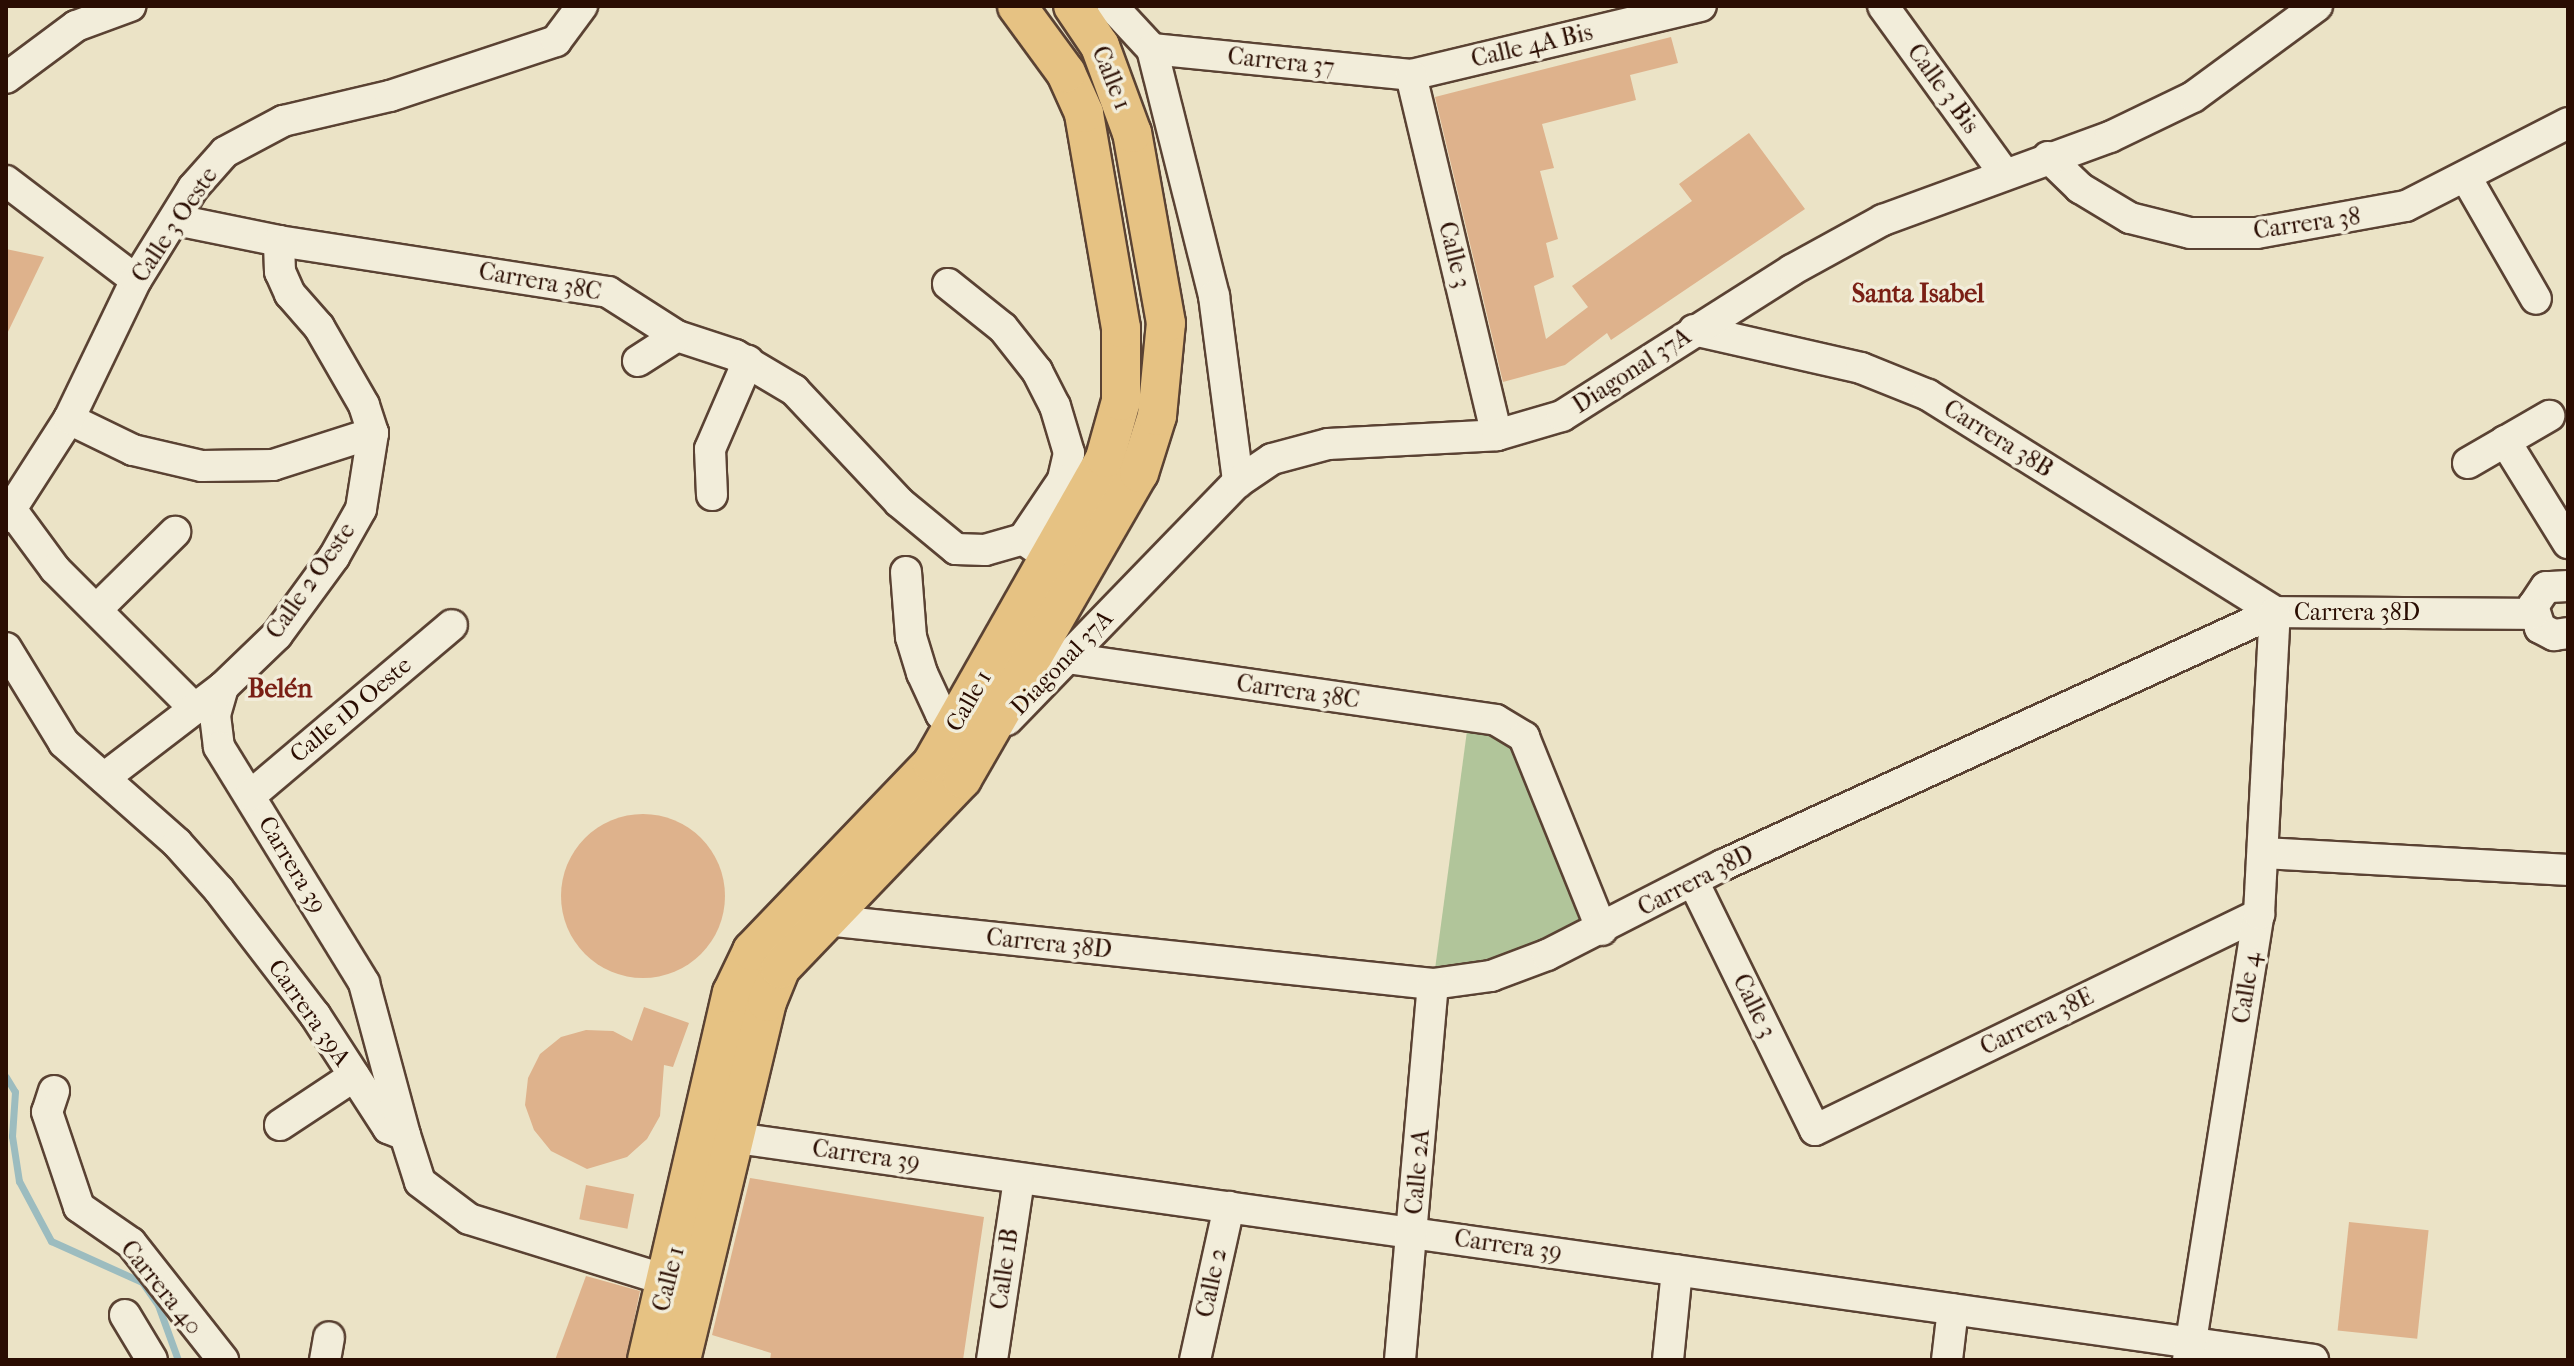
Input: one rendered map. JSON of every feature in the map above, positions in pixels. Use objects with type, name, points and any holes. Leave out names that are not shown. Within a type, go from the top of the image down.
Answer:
[{"type":"main road","name":"Calle 1","points":[[647,1360],[669,1281],[780,969],[939,806],[971,735],[1036,549],[1105,458],[1121,401],[1124,369],[1108,234],[1084,113],[1066,73],[1017,6]]},
{"type":"main road","name":"Calle 1","points":[[681,1360],[719,1135],[732,993],[752,951],[914,787],[971,735],[1139,473],[1157,416],[1165,368],[1159,269],[1132,133],[1111,69],[1073,6]]},
{"type":"street","points":[[6,78],[86,16],[130,6]]},
{"type":"street","name":"Calle 3 Oeste","points":[[9,514],[69,419],[136,280],[176,220],[193,188],[225,152],[283,121],[390,96],[556,41],[582,6]]},
{"type":"street","points":[[1112,6],[1152,49],[1214,296],[1238,482]]},
{"type":"street","name":"Calle 4A Bis","points":[[1411,75],[1701,6]]},
{"type":"street","name":"Calle 3 Bis","points":[[1883,6],[2003,172]]},
{"type":"street","name":"Diagonal 37A","points":[[971,735],[1067,658],[1238,482],[1272,459],[1311,446],[1497,435],[1530,428],[1586,405],[1694,330],[1883,220],[2003,172],[2132,128],[2193,97],[2317,6]]},
{"type":"street","name":"Carrera 37","points":[[1152,49],[1411,75]]},
{"type":"street","name":"Calle 3","points":[[1411,75],[1497,435]]},
{"type":"street","name":"Carrera 38","points":[[2048,157],[2103,204],[2130,218],[2190,233],[2326,225],[2406,206],[2467,179],[2568,123]]},
{"type":"street","points":[[2467,179],[2536,299]]},
{"type":"street","points":[[6,181],[136,280]]},
{"type":"street","name":"Carrera 38C","points":[[176,220],[279,241],[608,292],[677,336],[748,361],[794,390],[899,502],[956,549],[1036,549]]},
{"type":"street","points":[[69,419],[122,446],[167,460],[237,467],[307,458],[373,433],[364,405],[319,327],[290,294],[280,272],[279,241]]},
{"type":"street","points":[[948,284],[1003,328],[1037,371],[1055,406],[1069,453],[1063,480],[1036,549]]},
{"type":"street","name":"Carrera 38B","points":[[1694,330],[1861,368],[1928,395],[2275,612]]},
{"type":"street","points":[[638,361],[677,336]]},
{"type":"street","points":[[712,495],[710,449],[748,361]]},
{"type":"street","points":[[2468,463],[2549,416]]},
{"type":"street","name":"Calle 2 Oeste","points":[[104,778],[223,687],[277,635],[334,557],[361,509],[373,433]]},
{"type":"street","points":[[2505,441],[2568,543]]},
{"type":"street","points":[[9,514],[55,569],[195,709]]},
{"type":"street","points":[[97,609],[175,532]]},
{"type":"street","points":[[906,572],[911,637],[922,673],[941,714],[971,735]]},
{"type":"street","points":[[2568,586],[2554,585],[2540,592],[2533,614],[2547,632],[2568,633]]},
{"type":"street","name":"Carrera 38D","points":[[826,920],[1433,984],[1491,976],[1602,930],[1693,881],[2275,612],[2533,614]]},
{"type":"street","name":"Calle 4","points":[[2190,1351],[2259,914],[2265,853],[2275,612]]},
{"type":"street","name":"Calle 1D Oeste","points":[[251,795],[452,625]]},
{"type":"street","name":"Carrera 39A","points":[[6,648],[64,743],[177,843],[219,890],[315,1015],[388,1128],[405,1135]]},
{"type":"street","name":"Carrera 38C","points":[[1067,658],[1496,720],[1524,737],[1602,930]]},
{"type":"street","name":"Carrera 39","points":[[223,687],[215,715],[219,747],[364,983],[405,1135]]},
{"type":"street","points":[[2265,853],[2568,870]]},
{"type":"street","name":"Calle 3","points":[[1693,881],[1815,1130]]},
{"type":"street","name":"Carrera 38E","points":[[1815,1130],[2259,914]]},
{"type":"street","name":"Calle 2A","points":[[1400,1360],[1433,984]]},
{"type":"street","points":[[280,1125],[354,1076]]},
{"type":"street","name":"Carrera 40","points":[[54,1091],[47,1112],[79,1207],[131,1243],[223,1360]]},
{"type":"street","points":[[405,1135],[420,1182],[469,1219],[669,1281]]},
{"type":"street","name":"Carrera 39","points":[[719,1135],[1953,1309],[2190,1351],[2313,1360]]},
{"type":"street","name":"Calle 1B","points":[[992,1360],[1019,1179]]},
{"type":"street","name":"Calle 2","points":[[1195,1360],[1229,1207]]},
{"type":"street","points":[[1668,1360],[1677,1270]]},
{"type":"street","points":[[1947,1360],[1953,1309]]},
{"type":"street","points":[[125,1315],[152,1360]]},
{"type":"green space","points":[[1469,716],[1524,737],[1602,930],[1433,984]]},
{"type":"building","points":[[1671,37],[1678,63],[1630,75],[1636,100],[1542,124],[1554,168],[1540,171],[1558,239],[1546,243],[1554,277],[1534,286],[1546,339],[1588,307],[1572,286],[1692,201],[1679,184],[1749,133],[1805,209],[1611,340],[1607,333],[1565,365],[1503,382],[1435,97]]},
{"type":"building","points":[[6,249],[44,257],[6,336]]},
{"type":"building","points":[[643,814],[675,820],[701,838],[719,864],[725,896],[719,928],[701,954],[675,972],[643,978],[611,972],[585,954],[567,928],[561,896],[567,864],[585,838],[611,820]]},
{"type":"building","points":[[644,1007],[689,1023],[673,1067],[664,1065],[660,1116],[647,1139],[627,1157],[587,1169],[551,1151],[534,1130],[525,1105],[528,1078],[540,1054],[561,1037],[586,1030],[613,1031],[632,1041]]},
{"type":"building","points":[[750,1178],[984,1217],[963,1360],[770,1360],[771,1353],[712,1335]]},
{"type":"building","points":[[586,1185],[634,1194],[627,1229],[579,1219]]},
{"type":"building","points":[[2349,1222],[2429,1230],[2417,1339],[2338,1330]]},
{"type":"building","points":[[586,1276],[640,1291],[626,1360],[555,1360]]},
{"type":"waterway","points":[[6,1077],[15,1092],[12,1136],[19,1181],[51,1241],[142,1282],[158,1305],[178,1360]]},
{"type":"district","name":"Santa Isabel","points":[[1918,294]]},
{"type":"district","name":"Belén","points":[[280,689]]}]
